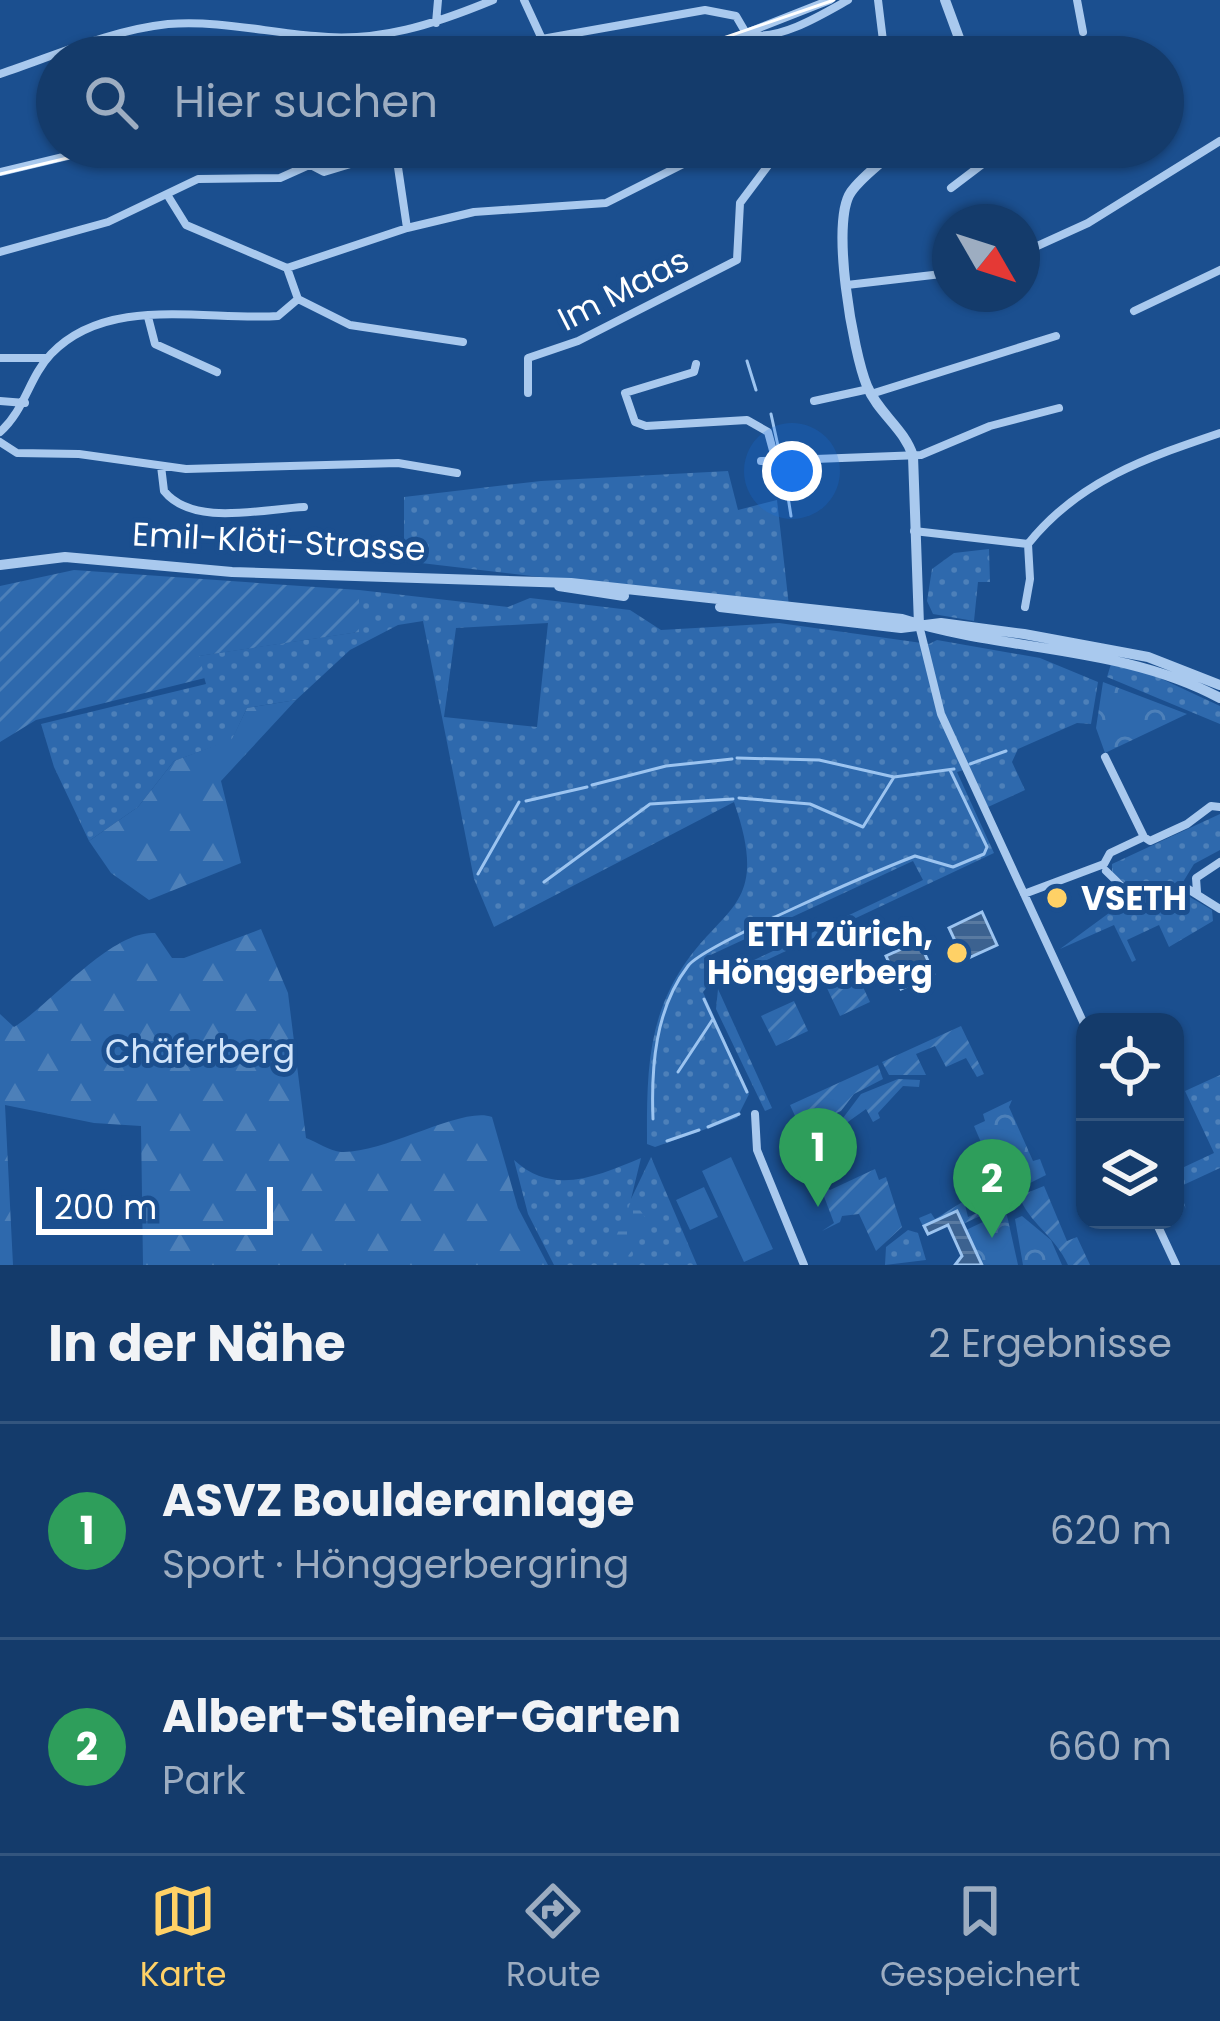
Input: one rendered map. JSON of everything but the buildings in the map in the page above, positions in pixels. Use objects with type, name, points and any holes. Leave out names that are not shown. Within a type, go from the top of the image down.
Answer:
[{"type":"street","points":[[436,22],[438,0]]},
{"type":"street","points":[[377,36],[436,22],[493,0]]},
{"type":"street","points":[[524,0],[541,36]]},
{"type":"street","points":[[744,36],[848,0]]},
{"type":"street","points":[[878,0],[882,36]]},
{"type":"street","points":[[945,0],[958,36]]},
{"type":"street","points":[[1077,0],[1083,32]]},
{"type":"street","points":[[554,36],[705,10],[736,16],[750,34]]},
{"type":"street","points":[[116,36],[169,24],[224,24],[318,36]]},
{"type":"street","points":[[0,74],[36,62]]},
{"type":"street","points":[[1184,163],[1220,141]]},
{"type":"street","points":[[0,172],[36,163]]},
{"type":"street","points":[[0,252],[108,222],[198,179],[280,178],[302,168]]},
{"type":"street","points":[[396,168],[407,228]]},
{"type":"street","points":[[168,196],[186,226],[287,268],[425,224],[504,208],[613,201],[677,168]]},
{"type":"street","name":"Im Maas","points":[[528,392],[528,358],[578,341],[737,260],[740,203],[766,168]]},
{"type":"street","points":[[878,168],[848,198],[843,223],[847,285],[870,391],[903,433],[913,456],[919,625],[940,714],[1079,1013]]},
{"type":"street","points":[[951,188],[977,168]]},
{"type":"street","points":[[1040,245],[1088,223],[1177,168]]},
{"type":"street","points":[[287,268],[298,299],[350,325],[463,342]]},
{"type":"street","points":[[1134,310],[1220,270]]},
{"type":"street","points":[[847,285],[932,274]]},
{"type":"street","points":[[0,432],[25,403],[46,358],[84,332],[148,317],[204,311],[278,316],[298,299]]},
{"type":"street","points":[[148,317],[155,344],[217,371]]},
{"type":"street","points":[[814,401],[870,391],[1056,336]]},
{"type":"street","points":[[0,358],[46,358]]},
{"type":"street","points":[[696,364],[694,372],[626,392],[635,422],[646,426],[758,422],[769,432],[775,458]]},
{"type":"street","points":[[0,401],[25,403]]},
{"type":"street","points":[[761,461],[913,456],[989,426],[1059,408]]},
{"type":"street","points":[[1024,607],[1030,578],[1028,544],[1073,497],[1106,475],[1220,434]]},
{"type":"street","points":[[0,442],[16,453],[79,454],[161,466],[288,470],[398,463],[457,473]]},
{"type":"street","points":[[161,466],[164,491],[181,507],[203,512],[304,507]]},
{"type":"street","points":[[914,531],[1028,544]]},
{"type":"street","name":"Emil-Klöti-Strasse","points":[[0,565],[65,557],[200,570],[556,585],[919,625],[1151,668],[1220,698]]},
{"type":"street","name":"Emil-Klöti-Strasse","points":[[919,625],[961,625],[1102,647],[1148,657],[1220,686]]},
{"type":"street","points":[[1105,757],[1150,841],[1187,824],[1210,806],[1220,807]]},
{"type":"street","points":[[1024,894],[1103,864],[1110,853],[1144,836]]},
{"type":"street","points":[[1198,893],[1196,878],[1220,862]]},
{"type":"street","points":[[1106,871],[1137,902],[1175,889],[1198,893],[1220,909]]},
{"type":"street","points":[[755,1114],[757,1150],[804,1265]]},
{"type":"street","points":[[1159,1229],[1176,1265]]},
{"type":"green space","points":[[728,471],[738,510],[777,500],[789,606],[404,561],[404,497],[541,481]]},
{"type":"green space","points":[[989,549],[990,582],[978,582],[974,621],[933,614],[927,601],[932,569],[954,553]]},
{"type":"green space","points":[[74,570],[359,590],[359,632],[199,656],[205,678],[36,720],[0,742],[0,586]]},
{"type":"green space","points":[[359,590],[508,607],[530,598],[630,610],[661,630],[779,623],[929,644],[937,640],[1040,658],[1098,682],[1091,724],[1077,723],[1018,749],[1012,762],[1025,790],[988,807],[970,768],[957,772],[994,853],[714,985],[731,971],[923,880],[913,861],[704,958],[714,979],[703,992],[749,1094],[737,1118],[655,1147],[647,1144],[648,1084],[652,1044],[663,1006],[688,960],[743,889],[745,840],[734,802],[494,927],[474,879],[423,621],[398,625],[350,650],[296,700],[247,708],[232,740],[174,761],[138,807],[89,841],[54,767],[41,724],[206,684],[198,656],[358,632]],"holes":[[[548,623],[537,727],[444,717],[456,628]]]},
{"type":"green space","points":[[1111,664],[1149,673],[1220,706],[1220,724],[1107,677]]},
{"type":"green space","points":[[1103,682],[1187,714],[1105,753],[1096,728]]},
{"type":"green space","points":[[296,700],[221,781],[241,863],[149,900],[111,873],[89,841],[138,807],[174,761],[232,739],[247,708]]},
{"type":"green space","points":[[1220,814],[1220,850],[1194,864],[1183,882],[1138,894],[1112,872],[1112,864]]},
{"type":"green space","points":[[1183,893],[1212,910],[1213,921],[1169,947],[1159,925],[1127,940],[1136,960],[1132,962],[1114,925],[1060,949],[1124,902],[1139,908]]},
{"type":"green space","name":"Chäferberg","points":[[261,929],[288,993],[306,1138],[337,1151],[359,1151],[462,1118],[492,1117],[518,1208],[548,1265],[143,1265],[141,1126],[94,1123],[5,1105],[13,1265],[0,1265],[0,1014],[14,1027],[101,956],[138,935],[155,933],[172,958],[184,958]]},
{"type":"green space","points":[[856,972],[870,1002],[840,1016],[826,986]]},
{"type":"green space","points":[[718,989],[772,1108],[765,1111],[716,1009]]},
{"type":"green space","points":[[794,1001],[808,1031],[776,1046],[761,1016]]},
{"type":"green space","points":[[961,1026],[984,1074],[977,1077],[966,1058],[946,1067],[935,1046],[916,1054],[926,1075],[889,1075],[882,1062]]},
{"type":"green space","points":[[878,1065],[883,1079],[854,1094],[841,1111],[801,1129],[790,1105]]},
{"type":"green space","points":[[1220,1075],[1220,1168],[1184,1185],[1184,1167],[1214,1153],[1185,1091]]},
{"type":"green space","points":[[898,1079],[920,1080],[919,1087],[903,1086],[873,1122],[866,1109],[831,1134],[861,1094]]},
{"type":"green space","points":[[1012,1100],[1009,1107],[1033,1161],[1040,1159],[1046,1175],[1004,1196],[974,1126],[985,1121],[983,1114]]},
{"type":"green space","points":[[978,1151],[1002,1206],[963,1224],[957,1212],[925,1227],[927,1235],[919,1218],[931,1213],[935,1219],[964,1201],[968,1217],[994,1205],[975,1162],[964,1164]]},
{"type":"green space","points":[[651,1157],[697,1265],[554,1265],[528,1214],[514,1160],[545,1178],[561,1180],[593,1176],[641,1158],[631,1199]]},
{"type":"green space","points":[[731,1157],[773,1249],[744,1262],[702,1171]]},
{"type":"green space","points":[[875,1169],[879,1180],[886,1177],[902,1227],[876,1251],[859,1214],[842,1216],[840,1222],[822,1231],[834,1223],[817,1178],[830,1190]]},
{"type":"green space","points":[[1044,1186],[1067,1241],[1077,1237],[1090,1265],[1068,1265],[1023,1206],[1019,1196]]},
{"type":"green space","points":[[704,1187],[718,1217],[690,1230],[676,1200]]},
{"type":"green space","points":[[632,1199],[650,1224],[622,1265],[604,1265]]},
{"type":"green space","points":[[1006,1211],[1018,1265],[982,1265],[966,1230]]},
{"type":"green space","points":[[1022,1216],[1051,1240],[1062,1265],[1023,1265],[1015,1219]]},
{"type":"green space","points":[[908,1230],[918,1233],[926,1260],[885,1265],[886,1247]]},
{"type":"shaded area","points":[[982,912],[997,945],[964,960],[949,928]]},
{"type":"shaded area","points":[[919,941],[934,974],[901,989],[886,956]]},
{"type":"shaded area","points":[[957,1211],[982,1265],[955,1265],[962,1256],[948,1225],[928,1234],[924,1226]]},
{"type":"waterway","points":[[747,361],[756,390]]},
{"type":"waterway","points":[[771,414],[778,446]]},
{"type":"waterway","points":[[783,465],[791,516]]},
{"type":"waterway","points":[[970,764],[1006,751]]},
{"type":"waterway","points":[[737,758],[819,760],[894,777],[954,769]]},
{"type":"waterway","points":[[592,785],[666,766],[732,759]]},
{"type":"waterway","points":[[653,1119],[657,1040],[668,1001],[688,966],[758,925],[915,856],[953,867],[984,854],[987,847],[950,770]]},
{"type":"waterway","points":[[739,798],[810,804],[863,827],[894,777]]},
{"type":"waterway","points":[[526,801],[587,787]]},
{"type":"waterway","points":[[544,882],[650,804],[733,799]]},
{"type":"waterway","points":[[478,874],[519,802]]},
{"type":"waterway","points":[[704,999],[747,1092]]},
{"type":"waterway","points":[[678,1072],[713,1019]]},
{"type":"waterway","points":[[708,1127],[739,1114]]},
{"type":"waterway","points":[[667,1141],[699,1130]]},
{"type":"tram line","points":[[729,36],[834,0]]},
{"type":"tram line","points":[[0,174],[36,165]]},
{"type":"place","name":"VSETH","points":[[1057,898]]},
{"type":"place","name":"ETH Zürich, Hönggerberg","points":[[957,953]]},
{"type":"place","name":"ASVZ Boulderanlage","points":[[818,1207]]},
{"type":"place","name":"Albert-Steiner-Garten","points":[[992,1238]]}]
